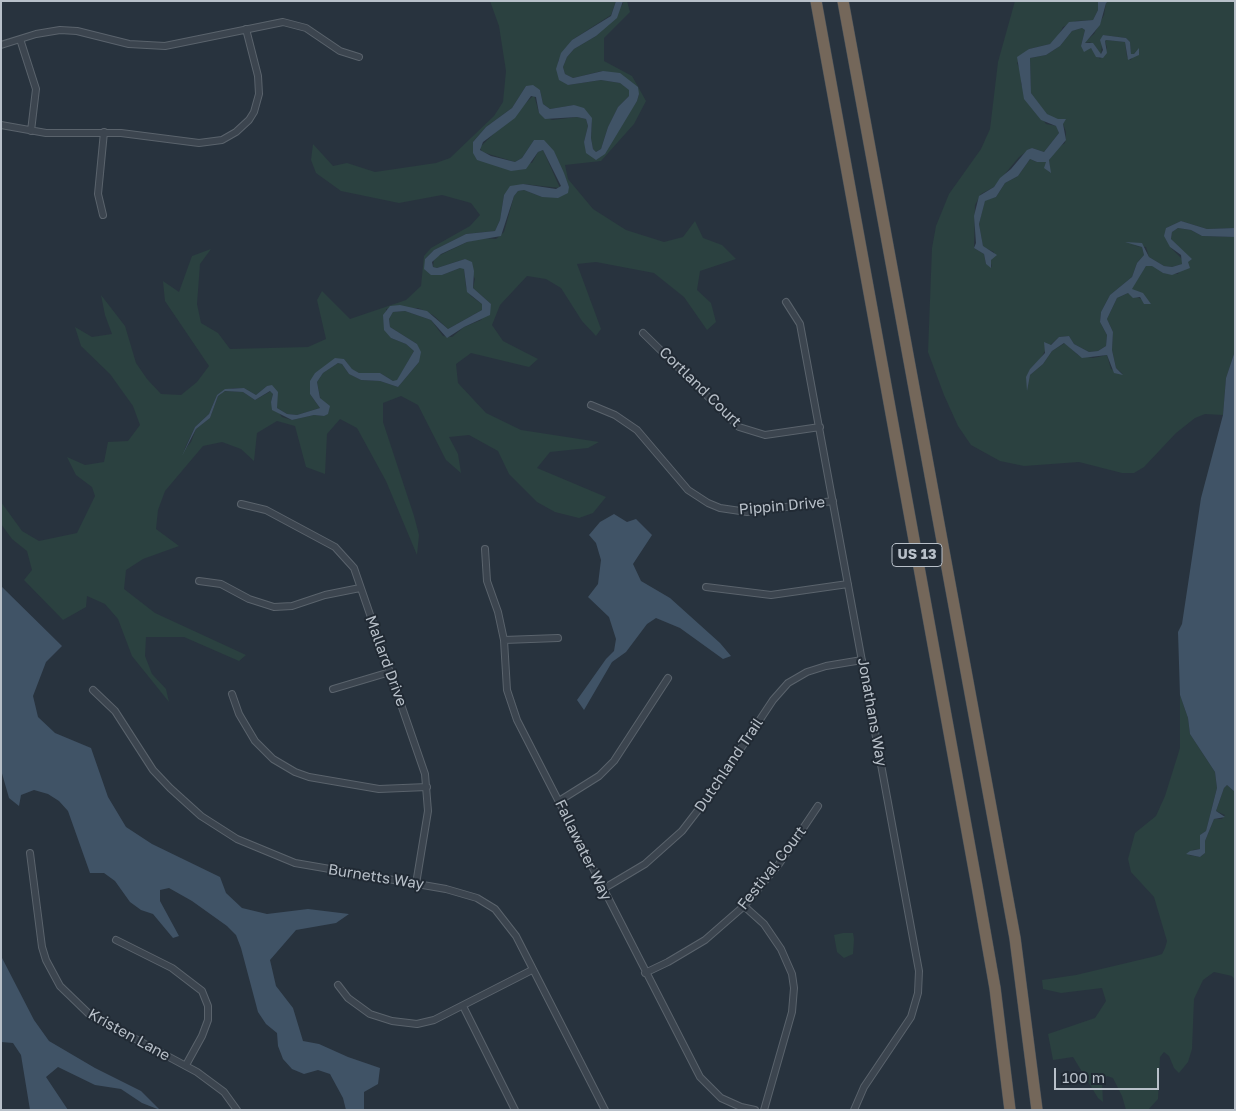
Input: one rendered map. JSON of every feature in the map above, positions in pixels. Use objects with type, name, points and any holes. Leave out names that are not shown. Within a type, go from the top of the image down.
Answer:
[{"type":"highway","name":"US 13","points":[[816,1],[978,886],[995,988],[1010,1110]]},
{"type":"highway","name":"US 13","points":[[844,1],[1015,938],[1037,1110]]},
{"type":"street","points":[[1,45],[43,32],[68,30],[129,44],[165,46],[184,44],[275,23],[292,23],[315,32],[340,51],[359,57]]},
{"type":"street","points":[[1,125],[31,131],[104,132],[207,143],[222,140],[236,132],[254,112],[259,94],[258,76],[246,29]]},
{"type":"street","points":[[20,39],[36,89],[31,131]]},
{"type":"street","points":[[103,215],[98,194],[104,132]]},
{"type":"street","name":"Jonathans Way","points":[[786,302],[800,324],[918,961],[919,984],[911,1017],[864,1088],[854,1110]]},
{"type":"street","name":"Cortland Court","points":[[643,333],[731,421],[747,431],[765,435],[820,427]]},
{"type":"street","name":"Pippin Drive","points":[[591,405],[615,415],[637,430],[688,490],[708,503],[720,508],[747,512],[833,501]]},
{"type":"street","name":"Mallard Drive","points":[[241,504],[266,510],[335,547],[354,568],[422,762],[427,787],[428,811],[416,884]]},
{"type":"street","name":"Fallawater Way","points":[[485,549],[487,581],[498,612],[504,640],[507,690],[517,720],[645,973],[704,1083],[727,1101],[755,1110]]},
{"type":"street","points":[[199,581],[221,584],[249,599],[274,607],[292,606],[325,595],[360,588]]},
{"type":"street","points":[[706,587],[771,595],[848,584]]},
{"type":"street","points":[[504,640],[558,638]]},
{"type":"street","name":"Dutchland Trail","points":[[603,890],[645,864],[682,831],[712,792],[773,700],[788,683],[807,672],[826,666],[862,660]]},
{"type":"street","points":[[333,689],[390,672]]},
{"type":"street","points":[[559,801],[599,776],[614,761],[668,678]]},
{"type":"street","name":"Burnetts Way","points":[[93,690],[115,711],[154,770],[185,802],[217,827],[250,845],[295,863],[466,893],[495,909],[513,932],[606,1110]]},
{"type":"street","points":[[232,694],[239,714],[256,741],[273,759],[295,772],[309,777],[379,789],[427,787]]},
{"type":"street","name":"Festival Court","points":[[645,973],[693,948],[744,906],[779,864],[818,806]]},
{"type":"street","name":"Kristen Lane","points":[[30,852],[42,947],[46,960],[60,986],[89,1014],[186,1065],[224,1092],[237,1110]]},
{"type":"street","points":[[744,906],[764,924],[781,949],[792,974],[794,988],[792,1012],[764,1110]]},
{"type":"street","points":[[116,940],[172,968],[202,991],[208,1006],[208,1020],[186,1065]]},
{"type":"street","points":[[338,985],[358,1007],[378,1018],[392,1021],[426,1022],[463,1006],[532,970]]},
{"type":"street","points":[[463,1006],[516,1110]]},
{"type":"green space","points":[[490,1],[616,1],[611,15],[572,40],[558,61],[568,85],[601,80],[620,83],[630,90],[629,96],[618,107],[608,127],[601,149],[596,152],[593,149],[591,138],[592,123],[574,105],[550,109],[543,104],[540,90],[526,86],[512,108],[486,127],[473,142],[477,160],[532,163],[538,152],[543,150],[560,188],[523,184],[504,195],[500,220],[495,231],[466,234],[434,250],[425,259],[433,267],[434,258],[467,242],[482,238],[496,239],[504,232],[514,196],[518,191],[524,190],[542,197],[569,187],[554,152],[534,140],[522,158],[515,162],[482,152],[480,147],[534,95],[539,113],[552,120],[577,117],[586,119],[588,126],[584,142],[596,160],[637,101],[639,94],[602,71],[573,78],[565,74],[563,67],[567,57],[574,49],[596,36],[623,4],[623,1],[627,1],[630,12],[604,38],[604,61],[632,76],[646,101],[634,124],[601,161],[565,165],[568,179],[593,209],[626,230],[664,242],[683,237],[695,221],[703,238],[722,245],[736,259],[700,271],[697,290],[711,303],[716,322],[707,330],[684,297],[654,273],[596,262],[577,264],[601,329],[596,336],[582,321],[561,288],[546,279],[527,276],[500,305],[492,325],[503,341],[538,359],[529,367],[471,353],[456,364],[458,383],[486,413],[521,430],[599,442],[588,448],[550,452],[537,468],[606,497],[593,513],[579,518],[555,512],[537,502],[509,474],[498,451],[469,435],[449,437],[458,454],[461,473],[446,460],[418,405],[401,396],[383,403],[383,422],[419,535],[417,555],[386,481],[357,428],[340,419],[327,434],[325,474],[306,467],[295,426],[277,421],[257,433],[254,461],[241,449],[222,442],[203,446],[165,491],[158,510],[156,529],[179,546],[143,559],[126,570],[124,589],[155,613],[246,655],[239,661],[184,637],[146,637],[145,656],[152,674],[166,689],[169,702],[132,656],[118,619],[105,604],[87,596],[86,607],[63,620],[24,580],[32,570],[27,551],[12,539],[1,524],[1,502],[22,531],[39,541],[77,533],[95,496],[92,487],[76,475],[67,457],[85,465],[104,462],[108,442],[128,441],[140,425],[133,406],[110,374],[81,346],[75,327],[92,337],[112,334],[105,315],[101,295],[125,326],[136,363],[147,379],[161,394],[181,395],[197,382],[209,366],[165,301],[163,281],[179,292],[192,256],[211,249],[200,264],[197,304],[201,323],[218,333],[230,349],[308,347],[326,339],[317,300],[322,291],[350,319],[406,300],[421,286],[424,256],[431,248],[470,226],[480,215],[471,203],[442,195],[399,203],[341,191],[316,173],[311,160],[313,144],[333,166],[347,163],[375,172],[436,163],[450,158],[494,116],[503,102],[506,71],[499,26]],"holes":[[[465,259],[475,279],[473,288],[491,304],[481,320],[464,327],[452,337],[443,336],[431,320],[405,311],[393,312],[389,319],[390,327],[417,344],[419,362],[398,387],[380,381],[361,380],[349,374],[342,364],[338,363],[323,373],[317,382],[324,416],[314,415],[292,420],[282,417],[271,402],[273,394],[271,391],[255,400],[243,392],[226,391],[233,388],[244,388],[256,395],[267,386],[277,392],[277,408],[287,414],[297,415],[320,408],[310,394],[315,373],[344,359],[352,370],[359,373],[380,373],[393,381],[397,381],[414,351],[406,344],[391,338],[386,309],[418,308],[433,315],[448,329],[482,310],[482,304],[471,296],[466,287],[464,268],[442,275],[434,267],[437,268]],[[223,392],[218,396],[210,418],[196,429],[191,442],[184,450],[195,427],[209,414],[217,395]]]},
{"type":"green space","points":[[1015,1],[1098,1],[1098,10],[1093,20],[1076,21],[1063,27],[1056,40],[1050,44],[1029,49],[1017,63],[1022,74],[1021,84],[1046,124],[1057,126],[1059,133],[1044,152],[1032,148],[1019,157],[994,187],[981,194],[975,205],[974,248],[984,254],[986,264],[992,267],[990,260],[994,252],[983,247],[979,224],[985,200],[996,197],[1005,183],[1018,176],[1030,159],[1037,162],[1046,162],[1050,173],[1049,160],[1057,148],[1065,143],[1066,132],[1063,124],[1046,114],[1031,93],[1030,58],[1046,55],[1060,46],[1072,31],[1082,28],[1085,30],[1081,46],[1091,48],[1100,59],[1107,48],[1106,40],[1125,42],[1127,57],[1131,60],[1137,49],[1134,54],[1131,54],[1130,42],[1126,38],[1103,35],[1101,54],[1090,42],[1084,43],[1094,34],[1104,15],[1106,3],[1109,1],[1235,1],[1235,228],[1207,229],[1181,221],[1166,228],[1170,247],[1183,260],[1182,264],[1172,267],[1164,266],[1149,257],[1146,247],[1129,245],[1142,247],[1144,255],[1137,263],[1132,277],[1110,295],[1101,312],[1100,322],[1107,335],[1106,346],[1098,351],[1089,352],[1074,344],[1069,336],[1059,337],[1046,349],[1041,358],[1030,369],[1030,375],[1043,364],[1052,351],[1065,343],[1078,355],[1093,358],[1107,355],[1111,369],[1123,374],[1116,368],[1112,350],[1113,332],[1107,319],[1117,298],[1128,293],[1150,303],[1131,289],[1146,266],[1153,266],[1163,273],[1178,274],[1186,255],[1171,239],[1172,232],[1178,228],[1191,230],[1202,236],[1235,237],[1235,351],[1226,378],[1223,415],[1205,414],[1195,418],[1176,433],[1144,467],[1134,473],[1122,473],[1079,462],[1024,466],[1000,461],[971,445],[958,426],[928,352],[932,248],[936,226],[949,194],[981,149],[990,129],[998,62]]},
{"type":"green space","points":[[1180,695],[1188,718],[1190,734],[1215,772],[1217,788],[1206,831],[1200,835],[1200,849],[1193,850],[1189,855],[1200,857],[1205,853],[1205,841],[1214,819],[1222,819],[1225,815],[1216,811],[1224,788],[1227,785],[1235,792],[1235,980],[1232,976],[1214,972],[1203,980],[1194,999],[1192,1049],[1188,1062],[1179,1073],[1174,1068],[1169,1056],[1164,1052],[1160,1057],[1158,1099],[1148,1110],[1126,1110],[1122,1096],[1113,1078],[1107,1076],[1102,1081],[1103,1102],[1098,1098],[1073,1057],[1053,1060],[1048,1034],[1095,1018],[1106,1001],[1102,988],[1061,993],[1043,989],[1042,980],[1076,975],[1156,956],[1162,954],[1165,948],[1167,941],[1154,897],[1131,872],[1128,859],[1135,833],[1156,816],[1165,796],[1180,748]]},
{"type":"green space","points":[[853,933],[854,939],[853,954],[844,958],[837,952],[834,935]]},
{"type":"water","points":[[616,1],[623,1],[617,18],[596,36],[574,49],[567,57],[563,67],[565,74],[573,78],[603,71],[620,73],[638,87],[637,101],[605,154],[596,160],[586,153],[584,142],[588,126],[586,119],[577,117],[545,119],[539,113],[536,97],[531,96],[515,118],[483,142],[480,150],[491,156],[515,162],[522,158],[534,140],[544,140],[554,151],[564,173],[569,187],[568,193],[558,198],[542,197],[524,190],[518,191],[514,196],[501,236],[467,242],[441,254],[432,262],[433,267],[437,268],[465,259],[472,262],[474,271],[473,288],[491,304],[490,315],[464,327],[447,338],[431,320],[405,311],[393,312],[389,319],[390,327],[417,344],[421,352],[419,362],[398,387],[380,381],[361,380],[349,374],[342,364],[338,363],[323,373],[317,382],[320,398],[330,406],[328,414],[292,420],[272,410],[273,394],[270,391],[255,400],[243,392],[225,391],[218,396],[210,418],[196,429],[182,456],[195,427],[209,414],[217,395],[225,389],[244,388],[256,395],[267,386],[272,385],[278,392],[277,408],[287,414],[297,415],[320,408],[310,394],[310,381],[315,373],[335,358],[344,359],[352,369],[359,373],[380,373],[393,381],[397,380],[414,351],[406,344],[391,338],[384,330],[383,315],[390,306],[400,305],[427,311],[448,329],[482,310],[482,304],[467,292],[464,269],[460,268],[442,275],[431,275],[424,269],[425,259],[434,250],[466,234],[495,231],[500,220],[504,195],[510,186],[523,184],[556,189],[561,186],[543,150],[538,152],[526,169],[511,171],[477,160],[473,153],[473,142],[486,127],[512,108],[526,86],[533,85],[540,90],[543,104],[550,109],[574,105],[584,108],[592,118],[591,138],[593,149],[596,152],[601,149],[608,127],[618,107],[629,96],[629,90],[620,83],[601,80],[568,85],[559,80],[556,69],[561,53],[572,40],[611,16]]},
{"type":"water","points":[[1098,1],[1109,1],[1106,3],[1100,25],[1085,43],[1093,43],[1101,54],[1103,50],[1100,40],[1103,35],[1126,38],[1130,42],[1131,54],[1134,54],[1139,48],[1139,55],[1128,60],[1125,42],[1106,40],[1107,53],[1103,58],[1096,57],[1091,48],[1084,52],[1081,46],[1085,30],[1082,28],[1072,31],[1060,46],[1046,55],[1030,58],[1031,93],[1047,114],[1058,119],[1066,119],[1063,124],[1066,140],[1049,160],[1051,173],[1044,168],[1046,162],[1037,162],[1030,159],[1018,176],[1005,183],[996,197],[985,201],[979,224],[983,246],[997,255],[991,260],[991,268],[986,264],[984,254],[974,248],[976,243],[974,216],[979,196],[994,187],[1000,178],[1011,169],[1027,150],[1032,148],[1044,152],[1059,133],[1056,126],[1041,120],[1024,99],[1017,57],[1029,49],[1050,44],[1069,22],[1093,20],[1098,10]]},
{"type":"water","points":[[1181,221],[1207,229],[1235,228],[1235,237],[1202,236],[1191,230],[1178,228],[1172,232],[1171,239],[1192,259],[1188,262],[1190,268],[1172,275],[1163,273],[1152,266],[1146,266],[1132,289],[1143,293],[1151,304],[1144,304],[1140,297],[1133,298],[1128,293],[1117,298],[1107,319],[1113,332],[1112,350],[1116,368],[1123,375],[1114,373],[1107,355],[1082,358],[1064,343],[1052,351],[1043,364],[1030,375],[1027,391],[1026,377],[1030,369],[1045,353],[1044,342],[1051,345],[1059,337],[1069,336],[1074,344],[1089,352],[1098,351],[1106,346],[1107,335],[1100,322],[1101,312],[1110,295],[1132,277],[1137,263],[1144,255],[1142,247],[1125,242],[1142,243],[1149,257],[1164,266],[1172,267],[1182,264],[1181,255],[1170,247],[1164,236],[1166,228]]},
{"type":"water","points":[[1235,351],[1235,792],[1227,785],[1224,788],[1216,811],[1225,817],[1214,819],[1205,841],[1205,853],[1200,857],[1186,854],[1200,849],[1200,835],[1206,831],[1217,788],[1215,772],[1190,734],[1188,718],[1180,695],[1178,632],[1182,624],[1201,498],[1223,415],[1226,378]]},
{"type":"water","points":[[614,514],[627,522],[636,519],[652,535],[633,564],[641,581],[670,598],[720,643],[731,656],[723,659],[680,628],[656,618],[647,624],[626,652],[612,662],[584,710],[577,700],[606,659],[614,651],[616,639],[609,617],[588,597],[598,584],[601,560],[596,543],[589,535],[600,522]]},
{"type":"water","points":[[1,586],[62,646],[46,662],[33,696],[38,717],[55,733],[91,748],[108,797],[126,827],[152,844],[220,877],[226,893],[242,908],[267,914],[308,909],[349,914],[336,923],[296,930],[270,960],[276,986],[293,1008],[303,1041],[319,1044],[380,1068],[378,1084],[364,1092],[364,1110],[346,1110],[343,1098],[330,1074],[318,1070],[304,1074],[292,1069],[283,1059],[278,1046],[277,1033],[266,1024],[258,1012],[236,935],[227,926],[192,901],[169,888],[160,890],[160,901],[179,936],[173,938],[153,914],[141,910],[130,902],[115,881],[104,873],[90,873],[68,811],[59,801],[48,794],[34,790],[21,795],[19,806],[9,798],[1,770]]},
{"type":"water","points":[[1,956],[34,1020],[49,1041],[95,1068],[141,1091],[160,1110],[142,1103],[121,1089],[95,1085],[58,1067],[46,1077],[68,1110],[30,1110],[21,1055],[13,1043],[1,1042]]}]
